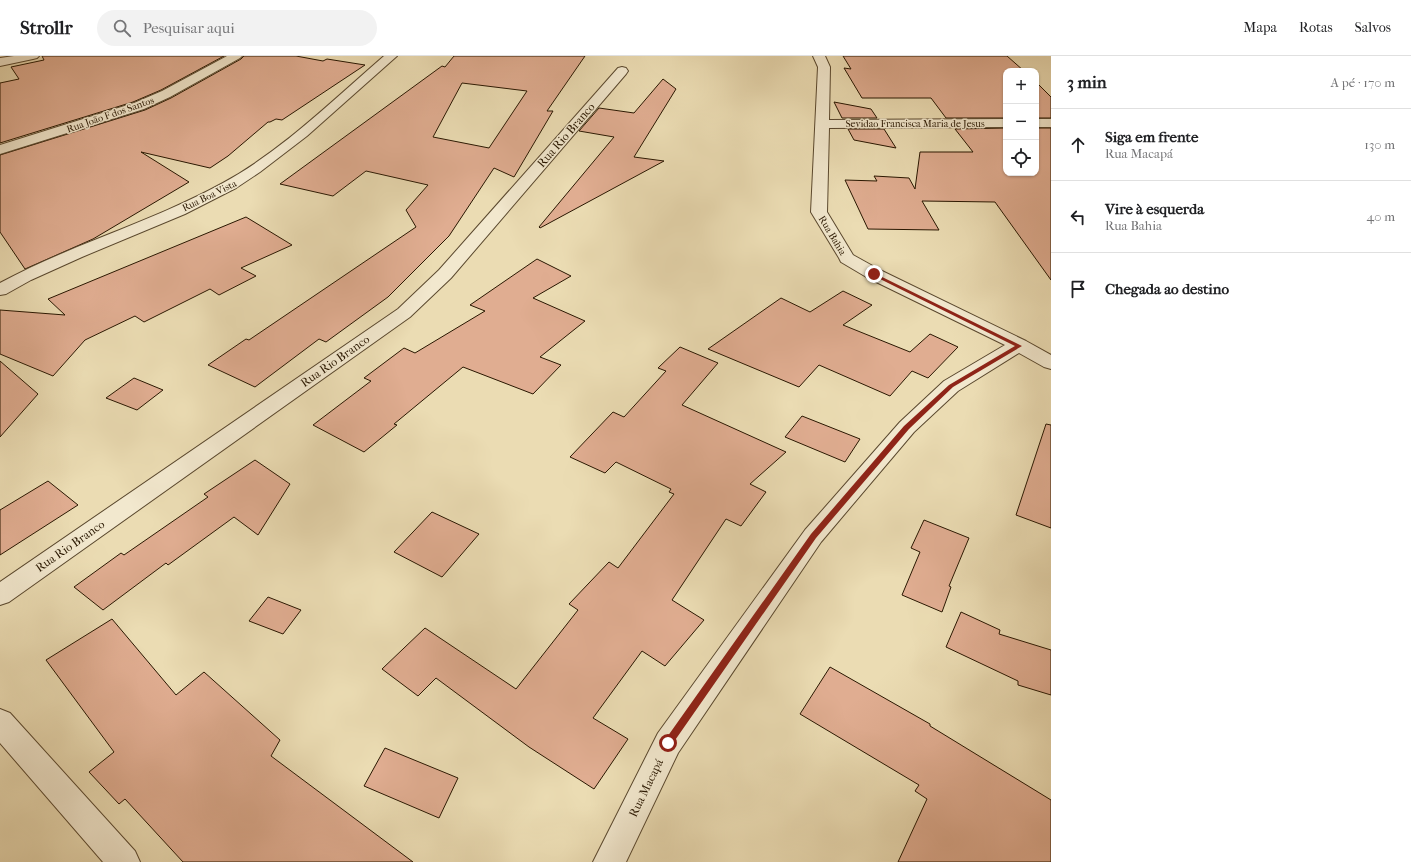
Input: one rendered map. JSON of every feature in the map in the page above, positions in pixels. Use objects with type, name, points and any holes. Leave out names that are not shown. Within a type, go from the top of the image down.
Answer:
[{"type":"street","points":[[0,62],[33,56]]},
{"type":"street","name":"Rua João F dos Santos","points":[[0,150],[139,106],[166,94],[236,56]]},
{"type":"street","name":"Rua Boa Vista","points":[[0,290],[30,272],[205,199],[241,180],[272,159],[391,56]]},
{"type":"street","name":"Rua Bahia","points":[[819,56],[824,67],[823,124],[819,175],[819,212],[847,258],[874,274],[1051,363]]},
{"type":"street","name":"Rua Rio Branco","points":[[0,595],[404,313],[445,274],[622,71]]},
{"type":"street","name":"Sevidao Francisca Maria de Jesus","points":[[823,124],[1003,123]]},
{"type":"street","points":[[1039,123],[1051,123]]},
{"type":"street","name":"Rua Macapá","points":[[609,862],[668,743],[813,536],[907,427],[951,386],[1019,346]]},
{"type":"street","points":[[0,722],[124,862]]},
{"type":"building","points":[[42,56],[224,56],[161,90],[133,102],[0,143],[0,83],[19,79],[11,67],[44,60]]},
{"type":"building","points":[[244,56],[296,56],[323,61],[327,59],[365,65],[282,120],[276,119],[268,122],[228,156],[210,168],[141,152],[189,182],[93,239],[25,269],[0,232],[0,155],[145,110],[171,98]]},
{"type":"building","points":[[454,56],[585,56],[547,111],[553,111],[514,177],[494,168],[449,236],[388,297],[326,342],[319,339],[255,387],[208,365],[246,339],[249,340],[416,227],[406,210],[428,185],[366,171],[333,196],[280,184],[442,66],[445,67]],"holes":[[[462,83],[527,91],[489,148],[433,137]]]},
{"type":"building","points":[[843,56],[1007,56],[1021,68],[1003,68],[1003,118],[946,118],[931,98],[862,98],[844,68],[851,69]]},
{"type":"building","points":[[663,79],[676,89],[634,157],[664,161],[540,228],[539,227],[614,137],[579,131],[599,108],[634,113]]},
{"type":"building","points":[[1039,85],[1051,97],[1051,118],[1039,118]]},
{"type":"building","points":[[834,102],[871,109],[877,118],[842,118]]},
{"type":"building","points":[[1003,128],[1003,176],[1039,176],[1039,128],[1051,128],[1051,280],[995,202],[922,201],[939,230],[868,229],[845,180],[877,181],[874,176],[909,178],[915,189],[920,152],[973,152],[955,129]]},
{"type":"building","points":[[848,129],[884,129],[896,148],[854,140]]},
{"type":"building","points":[[246,217],[292,245],[241,268],[256,276],[219,295],[210,289],[144,322],[135,316],[85,340],[53,376],[0,354],[0,310],[65,315],[48,299]]},
{"type":"building","points":[[537,259],[571,276],[533,298],[585,321],[540,357],[561,365],[533,394],[463,367],[394,424],[397,425],[364,452],[313,425],[371,381],[364,378],[404,348],[415,353],[485,311],[470,305]]},
{"type":"building","points":[[843,291],[872,305],[843,325],[910,352],[930,334],[958,347],[928,378],[912,371],[890,396],[819,365],[799,387],[708,349],[781,298],[810,312]]},
{"type":"building","points":[[680,347],[718,363],[682,405],[786,452],[750,484],[766,492],[741,526],[726,519],[672,600],[704,620],[665,666],[642,651],[593,718],[628,739],[594,789],[529,747],[436,678],[418,696],[382,669],[425,628],[516,689],[578,610],[569,604],[609,562],[618,568],[674,494],[669,492],[671,489],[616,462],[605,473],[570,457],[613,412],[624,417],[666,371],[658,368]]},
{"type":"building","points":[[0,361],[38,394],[0,437]]},
{"type":"building","points":[[134,378],[163,390],[137,410],[106,398]]},
{"type":"building","points":[[802,416],[860,439],[845,462],[785,437]]},
{"type":"building","points":[[1046,424],[1051,425],[1051,528],[1016,515]]},
{"type":"building","points":[[255,460],[290,484],[258,535],[234,517],[168,565],[166,563],[103,610],[74,587],[121,553],[124,555],[208,497],[204,494]]},
{"type":"building","points":[[48,481],[78,505],[0,555],[0,510]]},
{"type":"building","points":[[432,512],[479,534],[442,577],[394,552]]},
{"type":"building","points":[[924,520],[969,538],[949,586],[951,587],[942,612],[902,595],[920,552],[911,548]]},
{"type":"building","points":[[268,597],[301,610],[283,634],[249,621]]},
{"type":"building","points":[[961,612],[1000,630],[999,634],[1051,650],[1051,695],[1018,685],[1018,681],[946,647]]},
{"type":"building","points":[[112,619],[176,695],[204,672],[280,740],[271,756],[413,862],[183,862],[125,799],[119,804],[89,772],[114,752],[46,660]]},
{"type":"building","points":[[830,667],[930,724],[930,726],[1051,800],[1051,862],[898,862],[927,799],[915,791],[919,785],[800,714]]},
{"type":"building","points":[[385,748],[458,778],[439,818],[364,786]]},
{"type":"route","points":[[668,743],[813,536],[907,427],[951,386],[1019,346],[874,274]]}]
